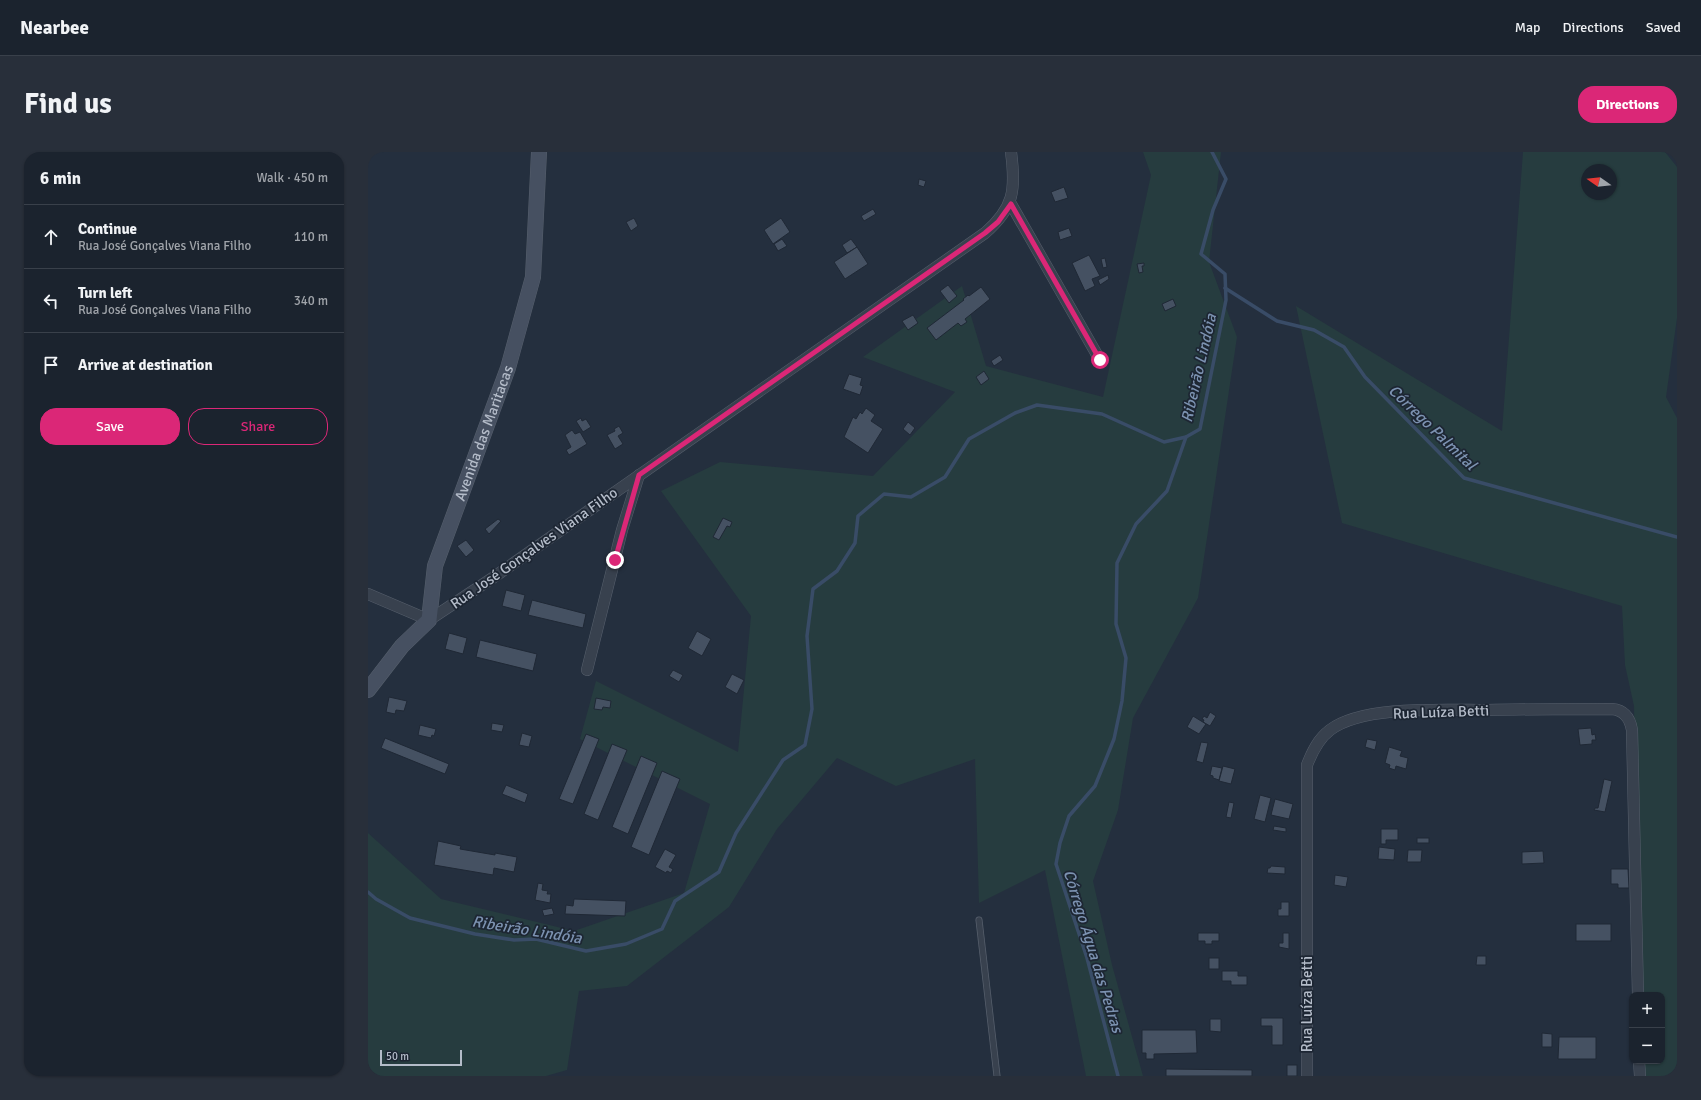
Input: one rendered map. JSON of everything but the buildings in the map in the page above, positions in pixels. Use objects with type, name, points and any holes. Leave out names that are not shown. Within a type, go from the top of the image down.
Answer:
[{"type":"street","name":"Avenida das Maritacas","points":[[429,620],[435,566],[508,368],[533,277],[539,152]]},
{"type":"street","points":[[1011,152],[1013,181],[1011,204],[1100,360]]},
{"type":"street","name":"Rua José Gonçalves Viana Filho","points":[[429,620],[494,577],[985,233],[998,222],[1011,204]]},
{"type":"street","name":"Rua José Gonçalves Viana Filho","points":[[587,670],[622,530],[639,475]]},
{"type":"street","points":[[368,594],[429,620],[402,646],[368,690]]},
{"type":"street","name":"Rua Luíza Betti","points":[[1307,1076],[1307,765],[1315,745],[1329,730],[1349,720],[1368,715],[1413,711],[1612,708],[1626,715],[1630,720],[1632,730],[1638,992]]},
{"type":"street","points":[[1639,1064],[1640,1076]]},
{"type":"lane","points":[[978,920],[997,1076]]},
{"type":"green space","points":[[1143,152],[1221,152],[1209,262],[1237,337],[1198,598],[1133,718],[1118,810],[1093,881],[1112,965],[1143,1076],[1086,1076],[1045,870],[979,903],[975,759],[896,786],[837,758],[777,829],[729,907],[627,986],[579,991],[567,1070],[546,1076],[368,1076],[368,833],[441,899],[574,931],[684,893],[710,804],[580,739],[596,681],[738,752],[751,616],[661,491],[720,462],[873,476],[955,392],[863,357],[962,286],[986,366],[1103,397],[1151,175]]},
{"type":"green space","points":[[1523,152],[1665,152],[1677,167],[1677,318],[1666,397],[1677,418],[1677,1076],[1641,1076],[1641,1064],[1665,1064],[1665,992],[1639,992],[1634,706],[1625,665],[1622,606],[1342,523],[1296,306],[1502,431]]},
{"type":"waterway","name":"Ribeirão Lindóia","points":[[368,892],[376,899],[410,918],[475,934],[514,940],[536,939],[586,951],[626,944],[662,929],[675,901],[719,872],[736,833],[783,760],[805,745],[812,709],[807,636],[813,589],[837,571],[855,543],[858,516],[884,494],[911,497],[945,477],[969,439],[1015,413],[1037,405],[1102,414],[1164,442],[1186,437],[1200,429],[1226,300],[1225,274],[1201,254],[1213,210],[1226,179],[1212,152]]},
{"type":"waterway","name":"Córrego Palmital","points":[[1225,288],[1277,321],[1314,330],[1344,347],[1365,377],[1464,478],[1677,537]]},
{"type":"waterway","name":"Córrego Água das Pedras","points":[[1118,1076],[1087,958],[1056,864],[1060,843],[1069,816],[1095,786],[1114,739],[1122,701],[1126,658],[1116,624],[1117,563],[1136,524],[1167,491],[1186,437]]},
{"type":"route","points":[[615,560],[622,530],[639,475],[985,233],[998,222],[1011,204],[1100,360]]}]
